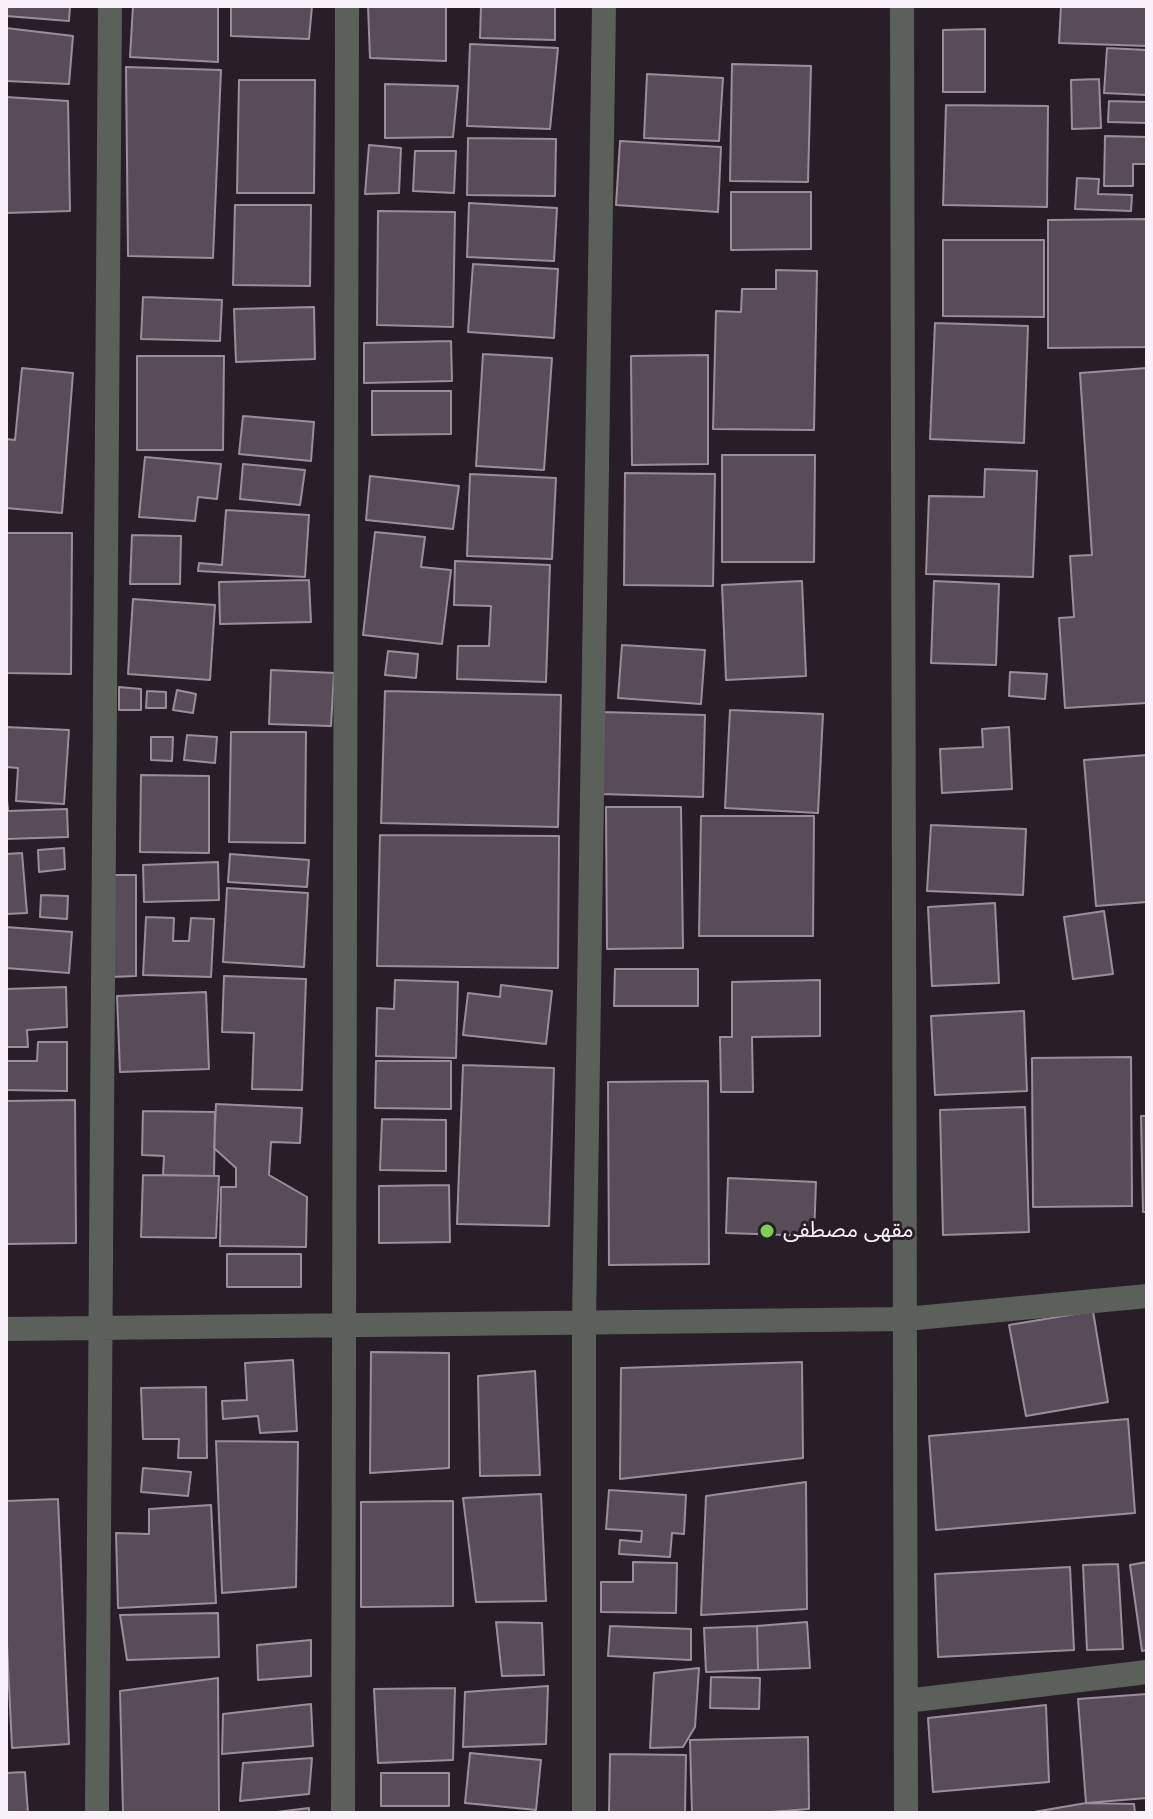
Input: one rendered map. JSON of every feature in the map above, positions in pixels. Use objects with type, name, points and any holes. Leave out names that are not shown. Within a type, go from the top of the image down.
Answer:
[{"type":"street","points":[[97,1813],[110,6]]},
{"type":"street","points":[[343,1813],[347,6]]},
{"type":"street","points":[[584,1813],[584,1323],[604,6]]},
{"type":"street","points":[[902,6],[906,1813]]},
{"type":"street","points":[[6,1329],[906,1319],[1147,1296]]},
{"type":"street","points":[[906,1701],[1147,1672]]},
{"type":"building","points":[[6,6],[70,6],[69,21],[6,16]]},
{"type":"building","points":[[133,6],[218,6],[218,62],[130,57]]},
{"type":"building","points":[[231,6],[312,6],[309,39],[231,36]]},
{"type":"building","points":[[368,6],[446,6],[446,61],[370,58]]},
{"type":"building","points":[[481,6],[555,6],[555,40],[480,38]]},
{"type":"building","points":[[1061,6],[1147,7],[1147,46],[1059,43]]},
{"type":"building","points":[[6,28],[73,36],[69,84],[6,81]]},
{"type":"building","points":[[985,29],[985,92],[943,92],[943,30]]},
{"type":"building","points":[[470,44],[558,48],[550,129],[467,126]]},
{"type":"building","points":[[1107,48],[1147,50],[1147,95],[1104,93]]},
{"type":"building","points":[[732,64],[811,66],[808,182],[730,181]]},
{"type":"building","points":[[126,67],[221,70],[213,258],[128,256]]},
{"type":"building","points":[[647,74],[723,78],[719,141],[644,138]]},
{"type":"building","points":[[1099,79],[1101,128],[1072,129],[1071,80]]},
{"type":"building","points":[[239,80],[315,80],[314,193],[237,193]]},
{"type":"building","points":[[385,84],[458,86],[453,137],[385,138]]},
{"type":"building","points":[[6,97],[68,101],[70,211],[6,213]]},
{"type":"building","points":[[1109,101],[1147,102],[1147,123],[1108,122]]},
{"type":"building","points":[[946,105],[1048,106],[1047,207],[943,205]]},
{"type":"building","points":[[1105,136],[1147,137],[1147,164],[1133,164],[1133,186],[1104,186]]},
{"type":"building","points":[[468,138],[556,139],[555,196],[467,195]]},
{"type":"building","points":[[620,141],[721,147],[718,212],[616,205]]},
{"type":"building","points":[[369,145],[401,148],[399,193],[365,194]]},
{"type":"building","points":[[415,151],[456,151],[454,193],[413,191]]},
{"type":"building","points":[[1077,178],[1099,179],[1098,194],[1132,195],[1131,211],[1075,209]]},
{"type":"building","points":[[731,192],[811,192],[811,249],[731,250]]},
{"type":"building","points":[[469,203],[557,208],[554,261],[467,257]]},
{"type":"building","points":[[235,205],[311,205],[310,286],[233,285]]},
{"type":"building","points":[[378,211],[455,212],[453,327],[377,325]]},
{"type":"building","points":[[1147,219],[1147,347],[1048,348],[1048,220]]},
{"type":"building","points":[[943,240],[1044,240],[1044,317],[943,316]]},
{"type":"building","points":[[473,264],[558,269],[554,338],[468,332]]},
{"type":"building","points":[[776,270],[817,271],[814,430],[713,429],[716,311],[741,312],[742,289],[776,289]]},
{"type":"building","points":[[143,297],[222,300],[220,341],[141,339]]},
{"type":"building","points":[[314,307],[315,359],[236,362],[234,309]]},
{"type":"building","points":[[935,323],[1028,326],[1024,443],[930,439]]},
{"type":"building","points":[[451,341],[452,381],[364,383],[364,343]]},
{"type":"building","points":[[483,354],[552,358],[544,470],[476,466]]},
{"type":"building","points":[[708,355],[708,464],[632,465],[631,356]]},
{"type":"building","points":[[137,356],[224,356],[223,450],[137,450]]},
{"type":"building","points":[[22,368],[73,373],[62,513],[6,508],[6,439],[15,440]]},
{"type":"building","points":[[1147,368],[1147,703],[1065,708],[1059,618],[1074,617],[1070,556],[1092,555],[1080,373]]},
{"type":"building","points":[[372,391],[451,391],[451,434],[372,435]]},
{"type":"building","points":[[243,416],[314,422],[311,461],[239,454]]},
{"type":"building","points":[[722,455],[815,455],[814,562],[722,562]]},
{"type":"building","points":[[145,457],[221,464],[217,499],[198,497],[195,521],[139,517]]},
{"type":"building","points":[[243,464],[305,470],[300,505],[240,499]]},
{"type":"building","points":[[985,469],[1037,471],[1033,577],[926,574],[929,496],[984,497]]},
{"type":"building","points":[[625,473],[715,474],[713,586],[624,585]]},
{"type":"building","points":[[470,474],[556,478],[552,559],[467,556]]},
{"type":"building","points":[[370,476],[459,486],[453,529],[366,520]]},
{"type":"building","points":[[226,510],[309,515],[305,577],[198,571],[199,563],[222,565]]},
{"type":"building","points":[[375,532],[425,537],[421,567],[451,570],[442,644],[363,635]]},
{"type":"building","points":[[6,533],[72,533],[71,674],[6,673]]},
{"type":"building","points":[[132,535],[181,536],[180,584],[130,584]]},
{"type":"building","points":[[455,561],[550,565],[546,682],[457,679],[458,646],[489,646],[491,606],[454,605]]},
{"type":"building","points":[[309,580],[311,622],[220,624],[219,582]]},
{"type":"building","points":[[802,581],[806,676],[726,680],[722,585]]},
{"type":"building","points":[[934,581],[999,584],[996,665],[931,663]]},
{"type":"building","points":[[133,599],[215,605],[210,680],[128,674]]},
{"type":"building","points":[[622,645],[705,650],[701,704],[618,698]]},
{"type":"building","points":[[388,651],[418,654],[416,678],[385,675]]},
{"type":"building","points":[[271,670],[334,673],[331,726],[269,724]]},
{"type":"building","points":[[1010,672],[1047,674],[1045,699],[1009,696]]},
{"type":"building","points":[[119,687],[141,689],[141,710],[119,710]]},
{"type":"building","points":[[177,690],[196,694],[193,713],[173,710]]},
{"type":"building","points":[[147,691],[166,692],[166,708],[146,708]]},
{"type":"building","points":[[385,691],[561,695],[558,827],[381,823]]},
{"type":"building","points":[[730,710],[823,714],[818,813],[725,808]]},
{"type":"building","points":[[603,712],[705,715],[703,797],[600,794]]},
{"type":"building","points":[[6,727],[69,730],[64,804],[16,801],[18,768],[6,767]]},
{"type":"building","points":[[1009,727],[1012,789],[942,793],[940,749],[983,747],[982,729]]},
{"type":"building","points":[[231,732],[306,732],[305,843],[229,842]]},
{"type":"building","points":[[187,735],[217,737],[215,763],[184,760]]},
{"type":"building","points":[[151,737],[173,737],[172,761],[151,760]]},
{"type":"building","points":[[1147,755],[1147,902],[1096,906],[1084,760]]},
{"type":"building","points":[[141,775],[209,776],[209,853],[140,852]]},
{"type":"building","points":[[6,789],[8,811],[67,809],[68,837],[6,839]]},
{"type":"building","points":[[606,807],[681,807],[683,948],[607,949]]},
{"type":"building","points":[[701,816],[814,816],[813,936],[699,936]]},
{"type":"building","points":[[931,825],[1026,829],[1023,895],[927,891]]},
{"type":"building","points":[[380,835],[559,836],[558,968],[377,966]]},
{"type":"building","points":[[64,848],[65,869],[39,872],[38,850]]},
{"type":"building","points":[[22,853],[27,913],[6,914],[6,854]]},
{"type":"building","points":[[230,854],[309,860],[307,887],[228,882]]},
{"type":"building","points":[[218,862],[219,900],[144,902],[143,865]]},
{"type":"building","points":[[111,875],[136,875],[136,976],[111,977]]},
{"type":"building","points":[[227,888],[308,893],[304,967],[223,962]]},
{"type":"building","points":[[41,895],[68,896],[67,919],[40,917]]},
{"type":"building","points":[[995,903],[999,983],[932,986],[928,907]]},
{"type":"building","points":[[1104,911],[1113,974],[1073,979],[1064,917]]},
{"type":"building","points":[[146,917],[174,918],[173,941],[189,941],[191,918],[214,919],[211,977],[143,975]]},
{"type":"building","points":[[6,927],[72,932],[69,973],[6,968]]},
{"type":"building","points":[[615,969],[698,969],[698,1006],[614,1006]]},
{"type":"building","points":[[224,976],[306,979],[302,1090],[252,1089],[254,1033],[222,1032]]},
{"type":"building","points":[[395,980],[458,982],[456,1058],[376,1056],[377,1008],[394,1009]]},
{"type":"building","points":[[820,980],[820,1036],[752,1037],[753,1092],[721,1092],[720,1037],[732,1037],[732,982]]},
{"type":"building","points":[[501,985],[552,991],[546,1044],[463,1035],[468,993],[500,997]]},
{"type":"building","points":[[66,987],[67,1027],[27,1030],[28,1047],[7,1047],[6,989]]},
{"type":"building","points":[[206,992],[209,1069],[120,1072],[117,996]]},
{"type":"building","points":[[1024,1011],[1027,1091],[935,1095],[931,1016]]},
{"type":"building","points":[[38,1042],[67,1042],[67,1091],[6,1090],[6,1061],[37,1061]]},
{"type":"building","points":[[1131,1057],[1132,1206],[1033,1207],[1032,1058]]},
{"type":"building","points":[[376,1061],[451,1061],[451,1109],[375,1108]]},
{"type":"building","points":[[463,1065],[554,1068],[549,1226],[457,1224]]},
{"type":"building","points":[[708,1081],[709,1264],[609,1265],[608,1082]]},
{"type":"building","points":[[75,1100],[76,1243],[6,1244],[6,1101]]},
{"type":"building","points":[[216,1104],[302,1108],[300,1143],[271,1142],[269,1175],[307,1197],[306,1247],[220,1246],[221,1187],[236,1187],[236,1168],[214,1148]]},
{"type":"building","points":[[1025,1107],[1029,1232],[943,1235],[940,1110]]},
{"type":"building","points":[[143,1111],[215,1112],[214,1176],[163,1175],[164,1156],[142,1155]]},
{"type":"building","points":[[1141,1116],[1147,1116],[1147,1212],[1143,1212]]},
{"type":"building","points":[[382,1119],[446,1120],[446,1171],[380,1170]]},
{"type":"building","points":[[143,1175],[219,1176],[216,1238],[141,1237]]},
{"type":"building","points":[[728,1178],[816,1182],[814,1236],[726,1233]]},
{"type":"building","points":[[449,1185],[450,1242],[379,1243],[379,1186]]},
{"type":"building","points":[[227,1254],[301,1254],[301,1287],[227,1287]]},
{"type":"building","points":[[1093,1311],[1108,1402],[1026,1416],[1009,1325]]},
{"type":"building","points":[[371,1352],[449,1353],[449,1468],[370,1473]]},
{"type":"building","points":[[293,1360],[297,1431],[260,1433],[258,1416],[223,1419],[222,1401],[247,1400],[245,1363]]},
{"type":"building","points":[[802,1362],[803,1458],[620,1479],[621,1368]]},
{"type":"building","points":[[535,1371],[540,1475],[480,1476],[478,1376]]},
{"type":"building","points":[[206,1387],[207,1458],[178,1458],[179,1439],[143,1439],[141,1388]]},
{"type":"building","points":[[1128,1419],[1135,1513],[936,1530],[929,1436]]},
{"type":"building","points":[[216,1441],[298,1442],[296,1587],[222,1593]]},
{"type":"building","points":[[143,1468],[191,1472],[188,1496],[141,1492]]},
{"type":"building","points":[[806,1482],[807,1609],[701,1615],[706,1496]]},
{"type":"building","points":[[609,1490],[686,1495],[684,1534],[672,1533],[670,1557],[619,1554],[620,1540],[641,1542],[642,1531],[606,1529]]},
{"type":"building","points":[[541,1494],[546,1601],[476,1602],[463,1498]]},
{"type":"building","points":[[58,1499],[69,1744],[12,1748],[6,1623],[6,1501]]},
{"type":"building","points":[[453,1501],[453,1606],[361,1607],[361,1502]]},
{"type":"building","points":[[211,1505],[216,1603],[118,1608],[116,1533],[149,1534],[149,1509]]},
{"type":"building","points":[[633,1562],[677,1563],[676,1613],[601,1612],[601,1582],[633,1582]]},
{"type":"building","points":[[1147,1562],[1147,1650],[1142,1651],[1130,1565]]},
{"type":"building","points":[[1118,1564],[1123,1649],[1087,1650],[1083,1565]]},
{"type":"building","points":[[1070,1567],[1074,1650],[938,1657],[935,1574]]},
{"type":"building","points":[[218,1613],[219,1657],[127,1660],[120,1615]]},
{"type":"building","points":[[496,1622],[542,1623],[544,1675],[502,1676]]},
{"type":"building","points":[[807,1622],[810,1668],[758,1670],[757,1626]]},
{"type":"building","points":[[610,1626],[691,1629],[691,1660],[608,1656]]},
{"type":"building","points":[[757,1626],[758,1670],[706,1672],[704,1628]]},
{"type":"building","points":[[311,1640],[311,1676],[258,1680],[257,1645]]},
{"type":"building","points":[[699,1668],[695,1727],[683,1747],[650,1748],[654,1673]]},
{"type":"building","points":[[711,1677],[760,1678],[759,1709],[710,1708]]},
{"type":"building","points":[[218,1678],[219,1813],[123,1813],[120,1691]]},
{"type":"building","points":[[548,1686],[546,1744],[463,1747],[465,1692]]},
{"type":"building","points":[[455,1688],[453,1760],[378,1763],[374,1689]]},
{"type":"building","points":[[1147,1694],[1147,1798],[1086,1803],[1078,1699]]},
{"type":"building","points":[[311,1704],[313,1746],[222,1754],[223,1714]]},
{"type":"building","points":[[1046,1705],[1049,1782],[933,1792],[928,1718]]},
{"type":"building","points":[[808,1737],[809,1809],[692,1813],[690,1740]]},
{"type":"building","points":[[470,1753],[541,1760],[536,1810],[465,1803]]},
{"type":"building","points":[[610,1754],[686,1755],[685,1813],[609,1813]]},
{"type":"building","points":[[312,1758],[309,1794],[240,1801],[243,1763]]},
{"type":"building","points":[[25,1772],[28,1813],[6,1813],[6,1773]]},
{"type":"building","points":[[381,1773],[449,1773],[449,1806],[381,1806]]},
{"type":"building","points":[[1086,1803],[1134,1804],[1135,1813],[1028,1813]]},
{"type":"building","points":[[309,1808],[309,1813],[269,1813]]},
{"type":"place","name":"مقهى مصطفى","points":[[767,1231]]}]
